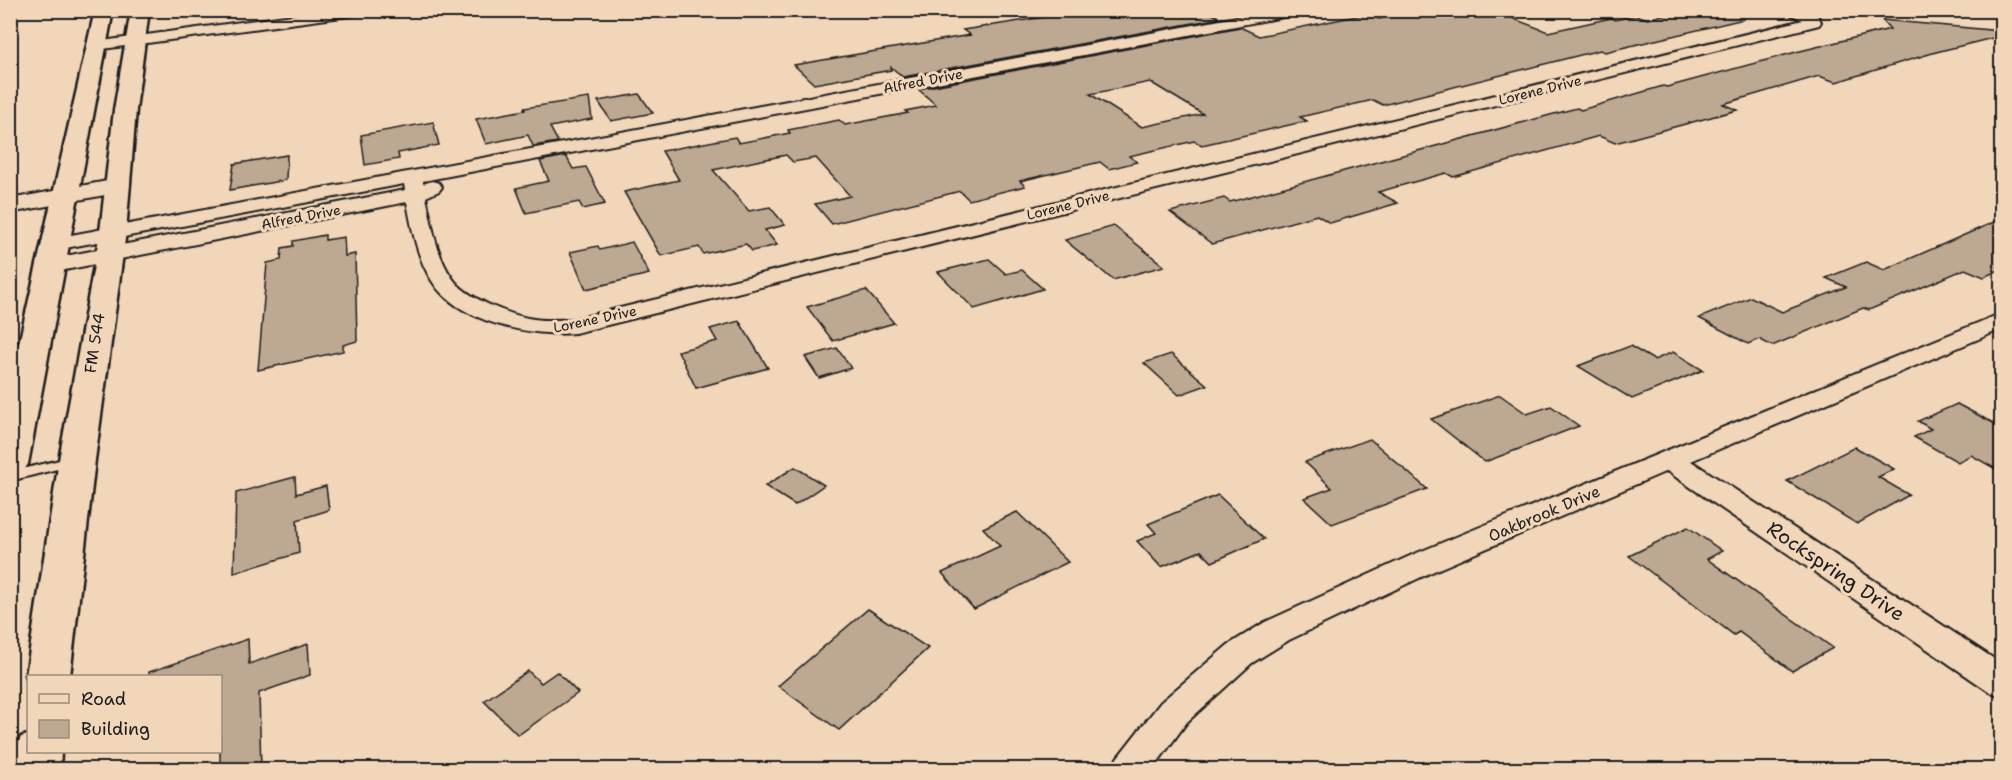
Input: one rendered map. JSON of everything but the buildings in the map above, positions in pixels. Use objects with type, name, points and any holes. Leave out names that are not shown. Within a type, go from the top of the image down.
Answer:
[{"type":"main road","points":[[10,464],[104,10]]},
{"type":"main road","name":"FM 544","points":[[48,675],[76,460],[113,219],[125,110],[140,12]]},
{"type":"main road","points":[[36,770],[38,753]]},
{"type":"street","points":[[95,46],[364,10]]},
{"type":"street","name":"Alfred Drive","points":[[52,255],[113,219],[414,185],[457,178],[547,151],[1299,10]]},
{"type":"street","name":"Lorene Drive","points":[[414,185],[435,268],[450,290],[465,300],[508,320],[533,328],[552,329],[598,320],[1810,25],[1814,22],[1813,19],[1787,10]]},
{"type":"street","points":[[10,225],[63,205]]},
{"type":"street","points":[[10,206],[63,205],[113,219]]},
{"type":"street","name":"Oakbrook Drive","points":[[1130,770],[1174,712],[1240,654],[1277,631],[1413,568],[2001,320]]},
{"type":"street","name":"Rockspring Drive","points":[[1670,460],[2001,682]]},
{"type":"lane","points":[[140,12],[162,10]]},
{"type":"lane","points":[[10,477],[76,460]]}]
